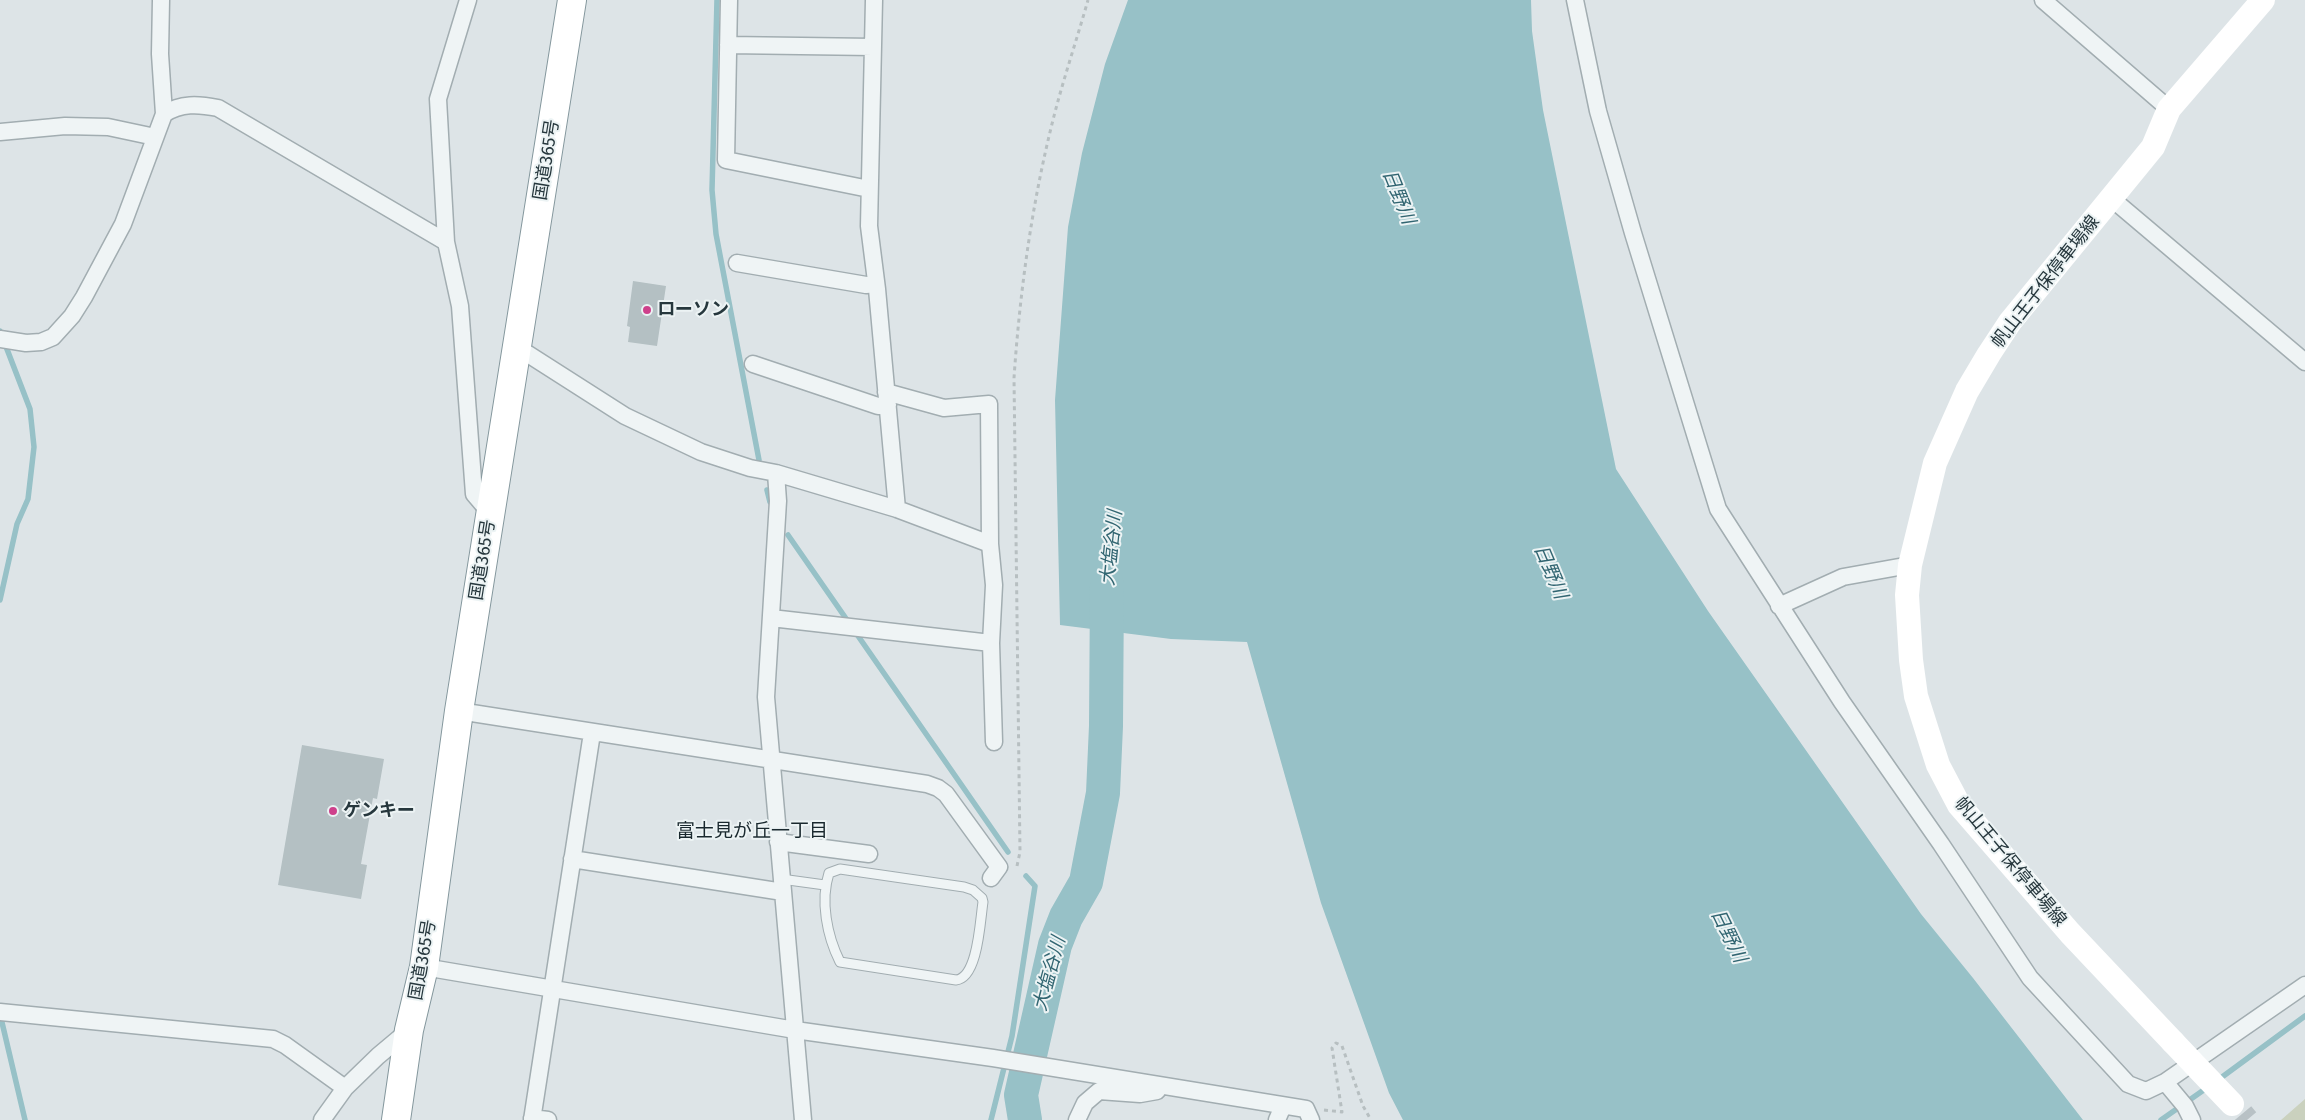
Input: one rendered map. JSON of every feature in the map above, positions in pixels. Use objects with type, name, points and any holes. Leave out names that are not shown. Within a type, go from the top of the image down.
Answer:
[{"type":"highway","name":"国道365号","points":[[396,1120],[409,1030],[424,968],[459,711],[572,0]]},
{"type":"main road","name":"帆山王子保停車場線","points":[[2237,1109],[2070,933],[1959,805],[1938,765],[1916,696],[1908,626],[1907,595],[1910,565],[1935,463],[1967,391],[2010,322],[2153,147],[2170,109],[2263,0]]},
{"type":"street","points":[[0,339],[26,343],[41,342],[52,337],[72,316],[95,278],[123,224],[164,114],[160,54],[160,0]]},
{"type":"street","points":[[468,0],[438,99],[446,242],[460,306],[474,494],[490,514]]},
{"type":"street","points":[[729,0],[726,160],[869,189]]},
{"type":"street","points":[[874,0],[869,226],[897,509]]},
{"type":"street","points":[[1575,0],[1604,130],[1633,233],[1718,508],[1779,606],[2030,978],[2128,1084],[2146,1091],[2165,1082],[2305,985]]},
{"type":"street","points":[[2043,0],[2170,109]]},
{"type":"street","points":[[728,45],[873,47]]},
{"type":"street","points":[[164,114],[183,105],[202,105],[218,108],[446,242]]},
{"type":"street","points":[[0,132],[65,126],[108,127],[155,137]]},
{"type":"street","points":[[2111,198],[2305,362]]},
{"type":"street","points":[[737,263],[866,285],[876,284]]},
{"type":"street","points":[[517,347],[625,416],[716,457],[897,509],[990,544]]},
{"type":"street","points":[[754,364],[878,406],[887,399],[944,408],[989,404],[990,544],[994,585],[991,643],[994,742]]},
{"type":"street","points":[[776,473],[778,501],[766,697],[803,1120]]},
{"type":"street","points":[[1779,606],[1843,577],[1910,565]]},
{"type":"street","points":[[771,618],[991,643]]},
{"type":"street","points":[[459,711],[592,733],[771,759],[938,788],[946,794],[995,872]]},
{"type":"street","points":[[537,1119],[552,989],[592,733]]},
{"type":"street","points":[[778,842],[869,854]]},
{"type":"street","points":[[572,859],[782,886]]},
{"type":"street","points":[[424,968],[795,1030],[993,1058],[1171,1088],[1280,1113],[1308,1114]]},
{"type":"street","points":[[0,1012],[273,1039],[285,1045],[345,1088]]},
{"type":"street","points":[[322,1120],[345,1088],[378,1056],[409,1030]]},
{"type":"street","points":[[2165,1082],[2185,1106],[2192,1120]]},
{"type":"street","points":[[1077,1120],[1085,1103],[1099,1091],[1140,1094],[1171,1088]]},
{"type":"lane","points":[[840,869],[964,887],[973,890],[982,898],[982,902],[970,972],[966,977],[956,980],[840,962],[825,907],[825,885],[829,873],[840,869]]},
{"type":"lane","points":[[782,886],[825,885]]},
{"type":"path","points":[[995,872],[1016,871],[1020,852],[1014,378],[1018,319],[1036,197],[1054,116],[1088,0]]},
{"type":"path","points":[[1308,1114],[1342,1112],[1332,1048],[1336,1043],[1342,1046],[1363,1106],[1371,1120]]},
{"type":"green space","points":[[2305,1099],[2305,1120],[2281,1120]]},
{"type":"water","name":"日野川","points":[[1128,0],[1531,0],[1532,31],[1543,110],[1616,469],[1708,611],[1921,914],[2083,1120],[1403,1120],[1389,1093],[1321,903],[1247,642],[1171,639],[1060,625],[1055,400],[1068,227],[1082,153],[1105,64]]},
{"type":"building","points":[[633,281],[666,286],[657,346],[628,342],[630,327],[627,326]]},
{"type":"building","points":[[302,745],[384,759],[377,799],[373,798],[361,864],[367,865],[361,899],[278,885]]},
{"type":"waterway","points":[[717,0],[712,190],[716,234],[759,460]]},
{"type":"waterway","points":[[0,331],[30,409],[34,447],[28,499],[17,524],[0,600]]},
{"type":"waterway","points":[[767,490],[770,502]]},
{"type":"waterway","points":[[788,535],[847,620]]},
{"type":"waterway","name":"大塩谷川","points":[[1025,1120],[1021,1095],[1055,945],[1066,917],[1086,882],[1103,793],[1106,726],[1107,585]]},
{"type":"waterway","points":[[856,633],[1008,852]]},
{"type":"waterway","points":[[991,1120],[1012,1036],[1035,886],[1026,876]]},
{"type":"waterway","points":[[0,1014],[25,1120]]},
{"type":"waterway","points":[[2218,1080],[2305,1016]]},
{"type":"waterway","points":[[2161,1120],[2208,1087]]},
{"type":"tunnel","points":[[2242,1114],[2247,1120]]},
{"type":"place","name":"ローソン","points":[[647,310]]},
{"type":"place","name":"ゲンキー","points":[[333,811]]},
{"type":"district","name":"富士見が丘一丁目","points":[[752,832]]}]
